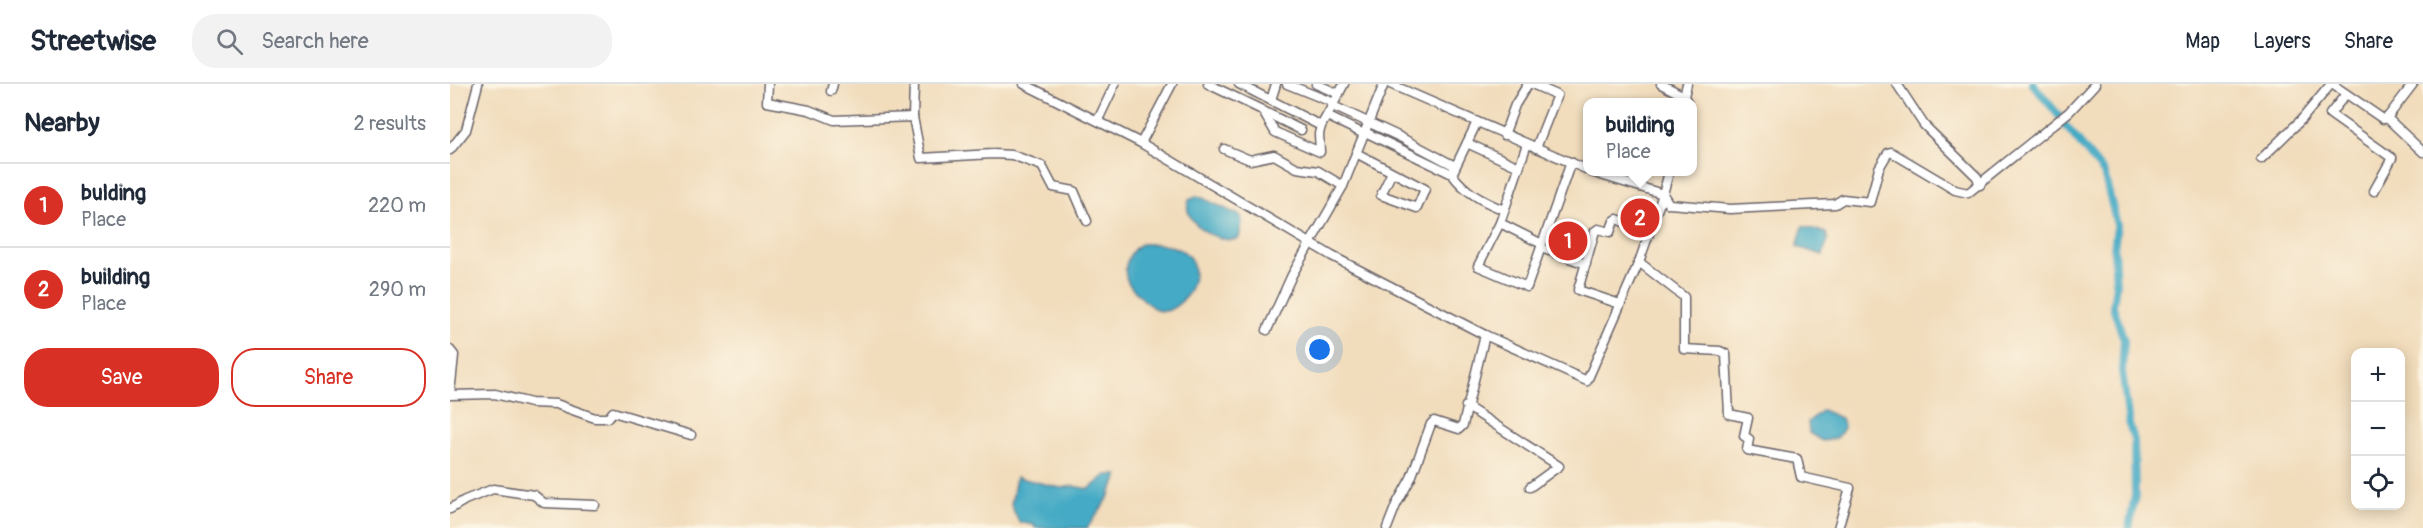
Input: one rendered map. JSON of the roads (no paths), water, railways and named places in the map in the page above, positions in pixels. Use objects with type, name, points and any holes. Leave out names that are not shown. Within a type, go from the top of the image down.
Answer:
[{"type":"street","points":[[450,150],[466,130],[478,84]]},
{"type":"street","points":[[768,84],[767,102],[809,110],[834,120],[913,117]]},
{"type":"street","points":[[914,84],[913,117],[921,158],[1002,154],[1012,155],[1042,166],[1053,187],[1074,191],[1087,221]]},
{"type":"street","points":[[1024,84],[1141,143],[1310,243],[1485,335],[1587,381],[1639,262],[1668,176]]},
{"type":"street","points":[[1098,120],[1115,84]]},
{"type":"street","points":[[1141,143],[1172,84]]},
{"type":"street","points":[[1208,84],[1301,130]]},
{"type":"street","points":[[1239,84],[1321,126]]},
{"type":"street","points":[[1271,100],[1276,84]]},
{"type":"street","points":[[1287,84],[1369,122],[1453,170],[1461,186],[1477,199],[1504,210]]},
{"type":"street","points":[[1316,84],[1339,94]]},
{"type":"street","points":[[1263,110],[1275,132],[1320,152],[1321,126],[1344,84]]},
{"type":"street","points":[[1267,330],[1292,275],[1343,186],[1384,84]]},
{"type":"street","points":[[1390,84],[1583,168]]},
{"type":"street","points":[[1504,135],[1515,105],[1528,84]]},
{"type":"street","points":[[1532,84],[1557,95],[1519,167],[1500,223],[1478,266],[1527,287],[1571,162]]},
{"type":"street","points":[[1661,84],[1684,98]]},
{"type":"street","points":[[1898,84],[1924,124],[1977,177],[1980,185]]},
{"type":"street","points":[[1605,176],[1663,194],[1669,204],[1730,209],[1835,204],[1843,199],[1870,202],[1879,168],[1891,152],[1955,190],[1968,193],[2069,112],[2095,84]]},
{"type":"street","points":[[2261,159],[2302,118],[2331,84],[2383,119],[2387,118],[2423,152]]},
{"type":"street","points":[[2387,118],[2413,84]]},
{"type":"street","points":[[2346,94],[2330,114],[2392,158],[2374,191]]},
{"type":"street","points":[[1327,116],[1453,170]]},
{"type":"street","points":[[1453,170],[1477,122]]},
{"type":"street","points":[[1467,143],[1519,167]]},
{"type":"street","points":[[1224,148],[1250,160],[1274,155],[1297,168],[1318,171],[1343,186]]},
{"type":"street","points":[[1356,153],[1425,189],[1417,208],[1381,195],[1392,172]]},
{"type":"street","points":[[1620,304],[1579,291],[1578,285],[1596,229],[1610,232],[1617,219],[1648,233]]},
{"type":"street","points":[[1500,223],[1541,246],[1586,264]]},
{"type":"street","points":[[1639,262],[1684,297],[1684,349],[1720,351],[1726,354],[1729,414],[1748,418],[1745,437],[1749,439],[1747,449],[1750,452],[1797,459],[1801,477],[1850,488],[1838,528]]},
{"type":"street","points":[[1387,528],[1396,505],[1411,478],[1431,424],[1434,421],[1459,429],[1463,425],[1485,335]]},
{"type":"street","points":[[450,350],[454,355],[450,394],[495,394],[531,403],[556,405],[595,418],[608,418],[613,412],[691,435]]},
{"type":"street","points":[[1466,406],[1559,466],[1530,487]]},
{"type":"street","points":[[450,509],[465,500],[493,489],[534,495],[544,503],[595,505]]},
{"type":"water","points":[[1198,196],[1241,216],[1239,238],[1222,239],[1196,224],[1188,208],[1189,200]]},
{"type":"water","points":[[1803,226],[1826,233],[1828,239],[1823,255],[1797,247]]},
{"type":"water","points":[[1141,244],[1159,244],[1176,248],[1189,257],[1193,264],[1193,279],[1188,293],[1172,309],[1156,310],[1130,286],[1127,280],[1128,259],[1133,250]]},
{"type":"water","points":[[1822,410],[1841,418],[1844,428],[1837,438],[1822,441],[1809,433],[1808,422]]},
{"type":"water","points":[[1106,475],[1119,475],[1107,500],[1087,528],[1035,528],[1034,525],[1019,522],[1011,505],[1016,477],[1061,488],[1073,486],[1089,489]]},
{"type":"waterway","points":[[2033,84],[2059,116]]},
{"type":"waterway","points":[[2065,125],[2104,173],[2117,225],[2114,249],[2116,284],[2113,306],[2124,340],[2122,371],[2129,424],[2134,440],[2135,495],[2129,528]]},
{"type":"place","name":"building","points":[[1640,218]]},
{"type":"place","name":"bulding","points":[[1568,241]]}]
